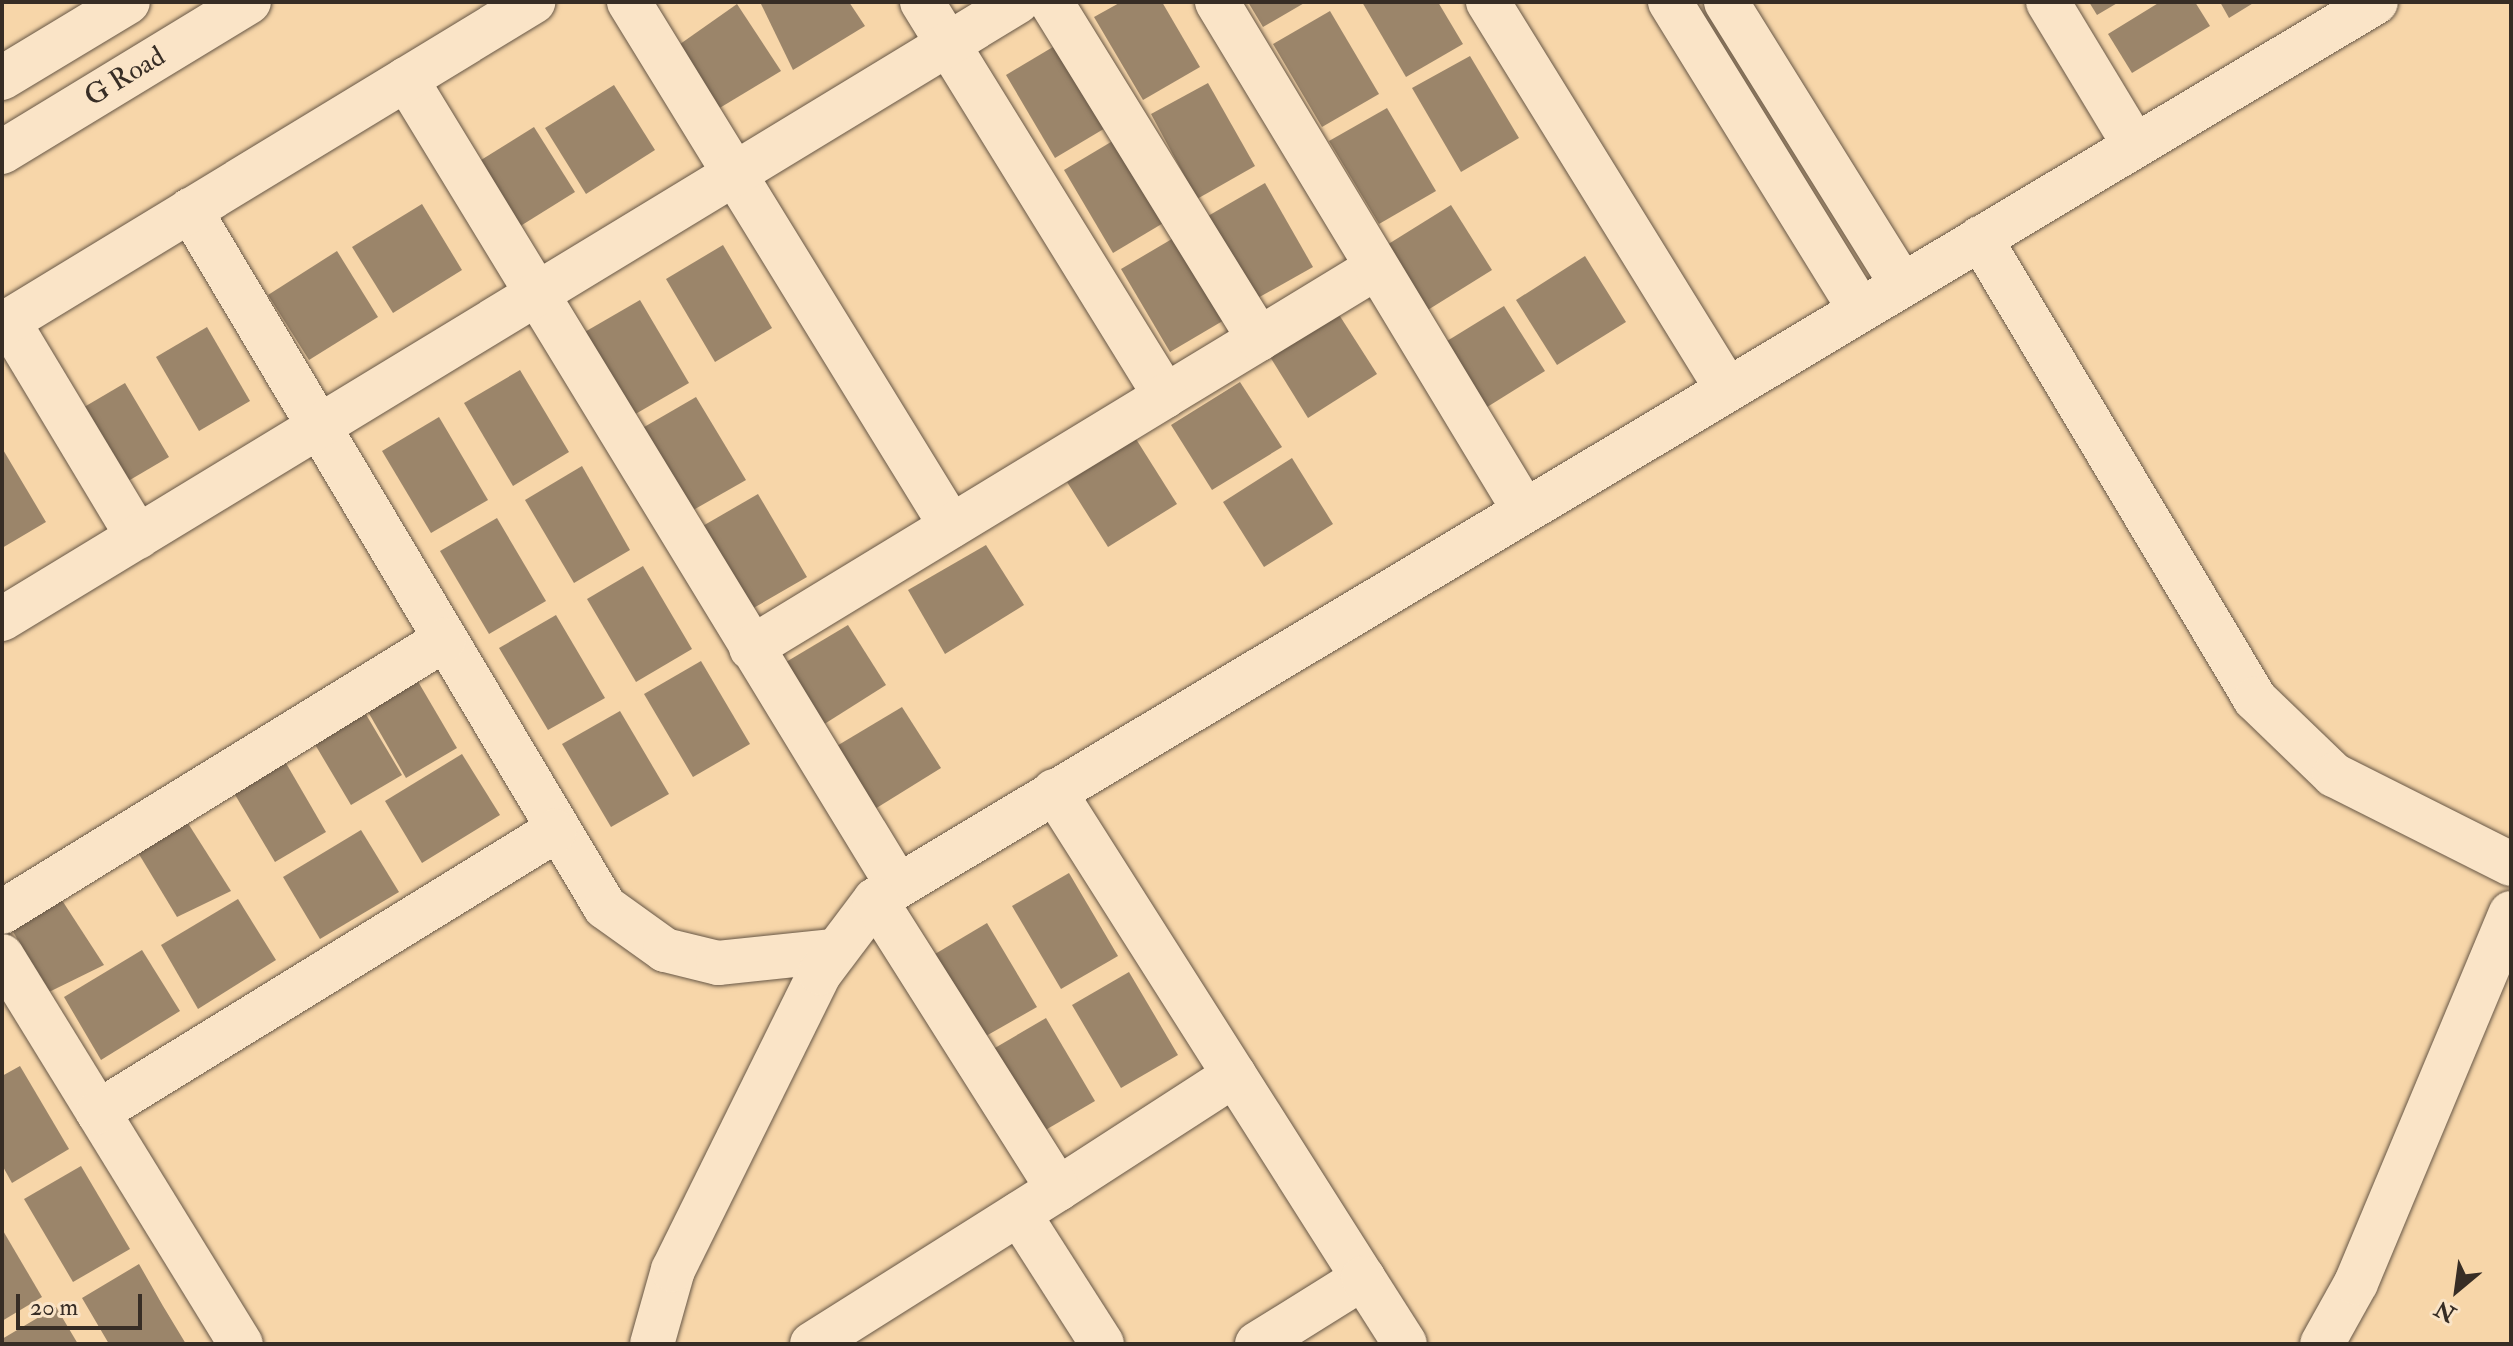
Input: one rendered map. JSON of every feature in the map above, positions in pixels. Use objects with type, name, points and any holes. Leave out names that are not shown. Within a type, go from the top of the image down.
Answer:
[{"type":"street","points":[[2,78],[128,2]]},
{"type":"street","name":"G Road","points":[[2,152],[249,2]]},
{"type":"street","points":[[138,537],[5,323],[533,2]]},
{"type":"street","points":[[629,2],[951,526]]},
{"type":"street","points":[[922,2],[1165,396]]},
{"type":"street","points":[[2,619],[1017,2]]},
{"type":"street","points":[[1051,2],[1259,339]]},
{"type":"street","points":[[1217,2],[1524,510]]},
{"type":"street","points":[[1488,2],[1727,389]]},
{"type":"street","points":[[1670,2],[1860,310]]},
{"type":"street","points":[[1726,2],[1902,285]]},
{"type":"street","points":[[2048,2],[2135,146]]},
{"type":"street","points":[[652,1344],[673,1270],[833,951],[886,893],[2376,2]]},
{"type":"street","points":[[406,79],[534,295],[751,648],[886,893],[1058,1189]]},
{"type":"street","points":[[190,210],[555,831],[605,907],[665,950],[718,963],[833,951]]},
{"type":"street","points":[[1980,238],[2255,699],[2334,775],[2511,864]]},
{"type":"street","points":[[751,648],[1376,268]]},
{"type":"street","points":[[2,912],[444,640]]},
{"type":"street","points":[[1054,791],[1405,1344]]},
{"type":"street","points":[[98,1112],[555,831]]},
{"type":"street","points":[[2322,1344],[2356,1283],[2511,913]]},
{"type":"street","points":[[2,956],[241,1344]]},
{"type":"street","points":[[812,1344],[1234,1075]]},
{"type":"street","points":[[1019,1214],[1102,1344]]},
{"type":"street","points":[[1257,1344],[1363,1278]]},
{"type":"building","points":[[760,2],[849,2],[865,26],[793,70]]},
{"type":"building","points":[[1121,2],[1162,2],[1200,67],[1143,100],[1094,17]]},
{"type":"building","points":[[1248,2],[1306,2],[1263,27]]},
{"type":"building","points":[[1362,2],[1438,2],[1463,44],[1406,77]]},
{"type":"building","points":[[2089,2],[2119,2],[2097,15]]},
{"type":"building","points":[[2160,2],[2195,2],[2210,26],[2132,73],[2108,34]]},
{"type":"building","points":[[2220,2],[2255,2],[2229,18]]},
{"type":"building","points":[[737,4],[781,71],[708,115],[673,49]]},
{"type":"building","points":[[1330,11],[1379,94],[1322,127],[1273,44]]},
{"type":"building","points":[[1063,41],[1112,124],[1055,158],[1006,75]]},
{"type":"building","points":[[1470,56],[1519,138],[1461,172],[1412,88]]},
{"type":"building","points":[[1208,83],[1255,166],[1197,199],[1151,114]]},
{"type":"building","points":[[614,85],[655,150],[586,194],[545,128]]},
{"type":"building","points":[[1387,108],[1436,191],[1379,224],[1329,141]]},
{"type":"building","points":[[534,127],[575,192],[506,235],[465,170]]},
{"type":"building","points":[[1121,136],[1170,219],[1113,253],[1064,170]]},
{"type":"building","points":[[1265,183],[1313,267],[1256,299],[1208,216]]},
{"type":"building","points":[[422,204],[462,270],[393,313],[352,247]]},
{"type":"building","points":[[1451,205],[1492,270],[1423,313],[1382,248]]},
{"type":"building","points":[[1177,236],[1226,319],[1170,352],[1121,269]]},
{"type":"building","points":[[723,245],[772,328],[715,362],[666,279]]},
{"type":"building","points":[[337,251],[378,317],[309,360],[268,295]]},
{"type":"building","points":[[1585,256],[1626,322],[1557,365],[1516,300]]},
{"type":"building","points":[[640,300],[689,383],[632,416],[583,333]]},
{"type":"building","points":[[1504,306],[1545,371],[1476,414],[1434,349]]},
{"type":"building","points":[[1336,310],[1377,374],[1308,418],[1267,352]]},
{"type":"building","points":[[207,327],[250,401],[199,431],[156,357]]},
{"type":"building","points":[[520,370],[569,452],[513,486],[464,403]]},
{"type":"building","points":[[1240,382],[1282,447],[1212,490],[1171,425]]},
{"type":"building","points":[[125,383],[169,457],[118,487],[74,413]]},
{"type":"building","points":[[696,397],[746,480],[688,513],[639,430]]},
{"type":"building","points":[[439,417],[488,500],[431,533],[382,451]]},
{"type":"building","points":[[1136,439],[1177,504],[1108,547],[1067,482]]},
{"type":"building","points":[[2,448],[46,522],[2,548]]},
{"type":"building","points":[[1292,458],[1333,524],[1264,567],[1223,502]]},
{"type":"building","points":[[582,466],[630,550],[574,583],[525,500]]},
{"type":"building","points":[[758,494],[807,577],[750,610],[701,527]]},
{"type":"building","points":[[497,518],[546,601],[489,634],[440,551]]},
{"type":"building","points":[[986,545],[1024,605],[945,654],[908,590]]},
{"type":"building","points":[[643,566],[692,649],[636,682],[587,599]]},
{"type":"building","points":[[556,615],[605,698],[548,730],[499,648]]},
{"type":"building","points":[[848,625],[886,685],[807,735],[771,671]]},
{"type":"building","points":[[701,661],[750,744],[693,777],[644,694]]},
{"type":"building","points":[[413,673],[457,748],[406,778],[363,703]]},
{"type":"building","points":[[358,701],[402,775],[351,805],[307,731]]},
{"type":"building","points":[[902,707],[941,768],[862,817],[825,753]]},
{"type":"building","points":[[620,711],[669,794],[611,827],[562,744]]},
{"type":"building","points":[[462,754],[500,815],[422,863],[385,801]]},
{"type":"building","points":[[283,758],[326,832],[275,862],[231,788]]},
{"type":"building","points":[[184,817],[231,891],[177,917],[134,846]]},
{"type":"building","points":[[361,830],[399,892],[320,939],[283,877]]},
{"type":"building","points":[[1069,873],[1118,956],[1061,989],[1012,906]]},
{"type":"building","points":[[56,891],[104,965],[49,992],[6,920]]},
{"type":"building","points":[[238,899],[276,960],[198,1009],[161,945]]},
{"type":"building","points":[[987,923],[1037,1007],[979,1040],[930,957]]},
{"type":"building","points":[[142,950],[180,1011],[101,1060],[64,997]]},
{"type":"building","points":[[1129,972],[1178,1055],[1121,1088],[1072,1005]]},
{"type":"building","points":[[1046,1018],[1095,1101],[1037,1135],[988,1052]]},
{"type":"building","points":[[20,1066],[69,1149],[12,1183],[2,1165],[2,1076]]},
{"type":"building","points":[[81,1166],[130,1249],[73,1282],[24,1199]]},
{"type":"building","points":[[2,1229],[42,1297],[2,1321]]},
{"type":"building","points":[[139,1264],[186,1344],[109,1344],[82,1298]]},
{"type":"building","points":[[56,1307],[78,1344],[2,1344],[2,1339]]}]
